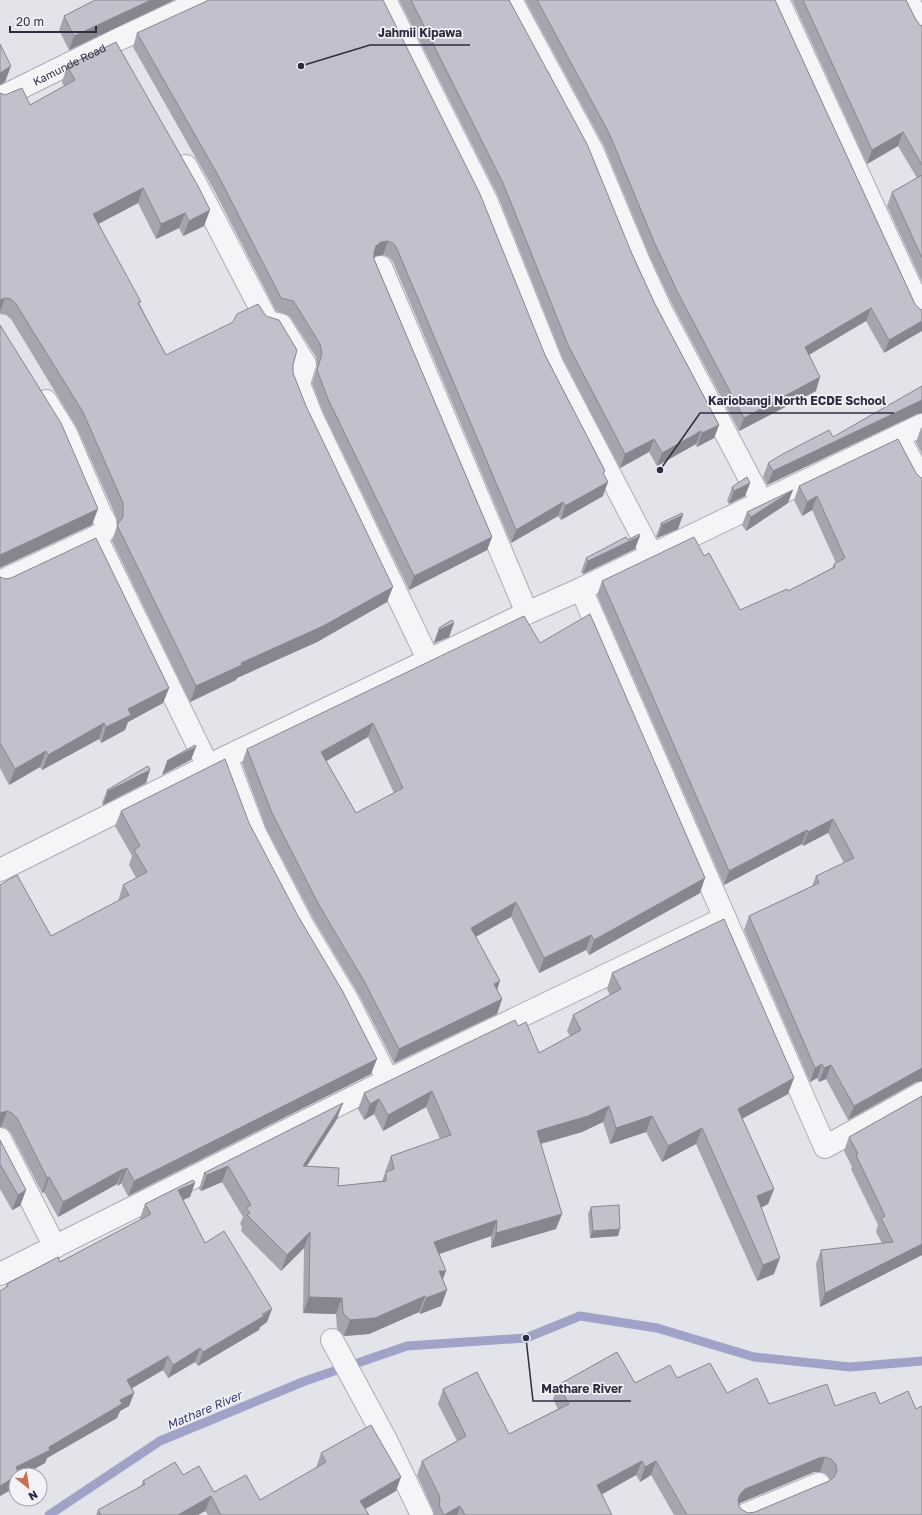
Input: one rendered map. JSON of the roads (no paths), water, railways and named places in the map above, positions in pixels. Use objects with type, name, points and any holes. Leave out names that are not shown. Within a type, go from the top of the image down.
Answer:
[{"type":"street","name":"Kamunde Road","points":[[0,98],[115,41],[203,0]]},
{"type":"street","points":[[385,0],[487,202],[552,364],[652,555]]},
{"type":"street","points":[[511,0],[593,152],[639,262],[662,312],[762,502]]},
{"type":"street","points":[[778,0],[922,312]]},
{"type":"street","points":[[908,0],[922,28]]},
{"type":"street","points":[[115,41],[126,61]]},
{"type":"street","points":[[176,149],[203,196],[268,322],[281,325],[304,364],[299,384],[312,417],[429,661]]},
{"type":"street","points":[[381,267],[527,613]]},
{"type":"street","points":[[0,582],[96,537],[103,533],[106,526],[105,520],[101,515],[66,433],[37,386]]},
{"type":"street","points":[[0,870],[217,761],[527,613],[581,589],[922,425]]},
{"type":"street","points":[[899,437],[922,480]]},
{"type":"street","points":[[96,537],[217,761],[303,926],[348,1000],[388,1080]]},
{"type":"street","points":[[581,589],[825,1147],[922,1094]]},
{"type":"street","points":[[0,1274],[388,1080],[725,918]]},
{"type":"street","points":[[0,1139],[55,1247]]},
{"type":"street","points":[[334,1345],[386,1440],[422,1515]]},
{"type":"street","points":[[745,1515],[819,1484]]},
{"type":"waterway","name":"Mathare River","points":[[49,1515],[160,1441],[305,1381],[407,1346],[526,1338],[580,1316],[657,1328],[754,1357],[850,1367],[922,1361]]},
{"type":"place","name":"Jahmii Kipawa","points":[[301,66]]},
{"type":"place","name":"Kariobangi North ECDE School","points":[[660,470]]},
{"type":"place","name":"Mathare River","points":[[526,1338]]}]
